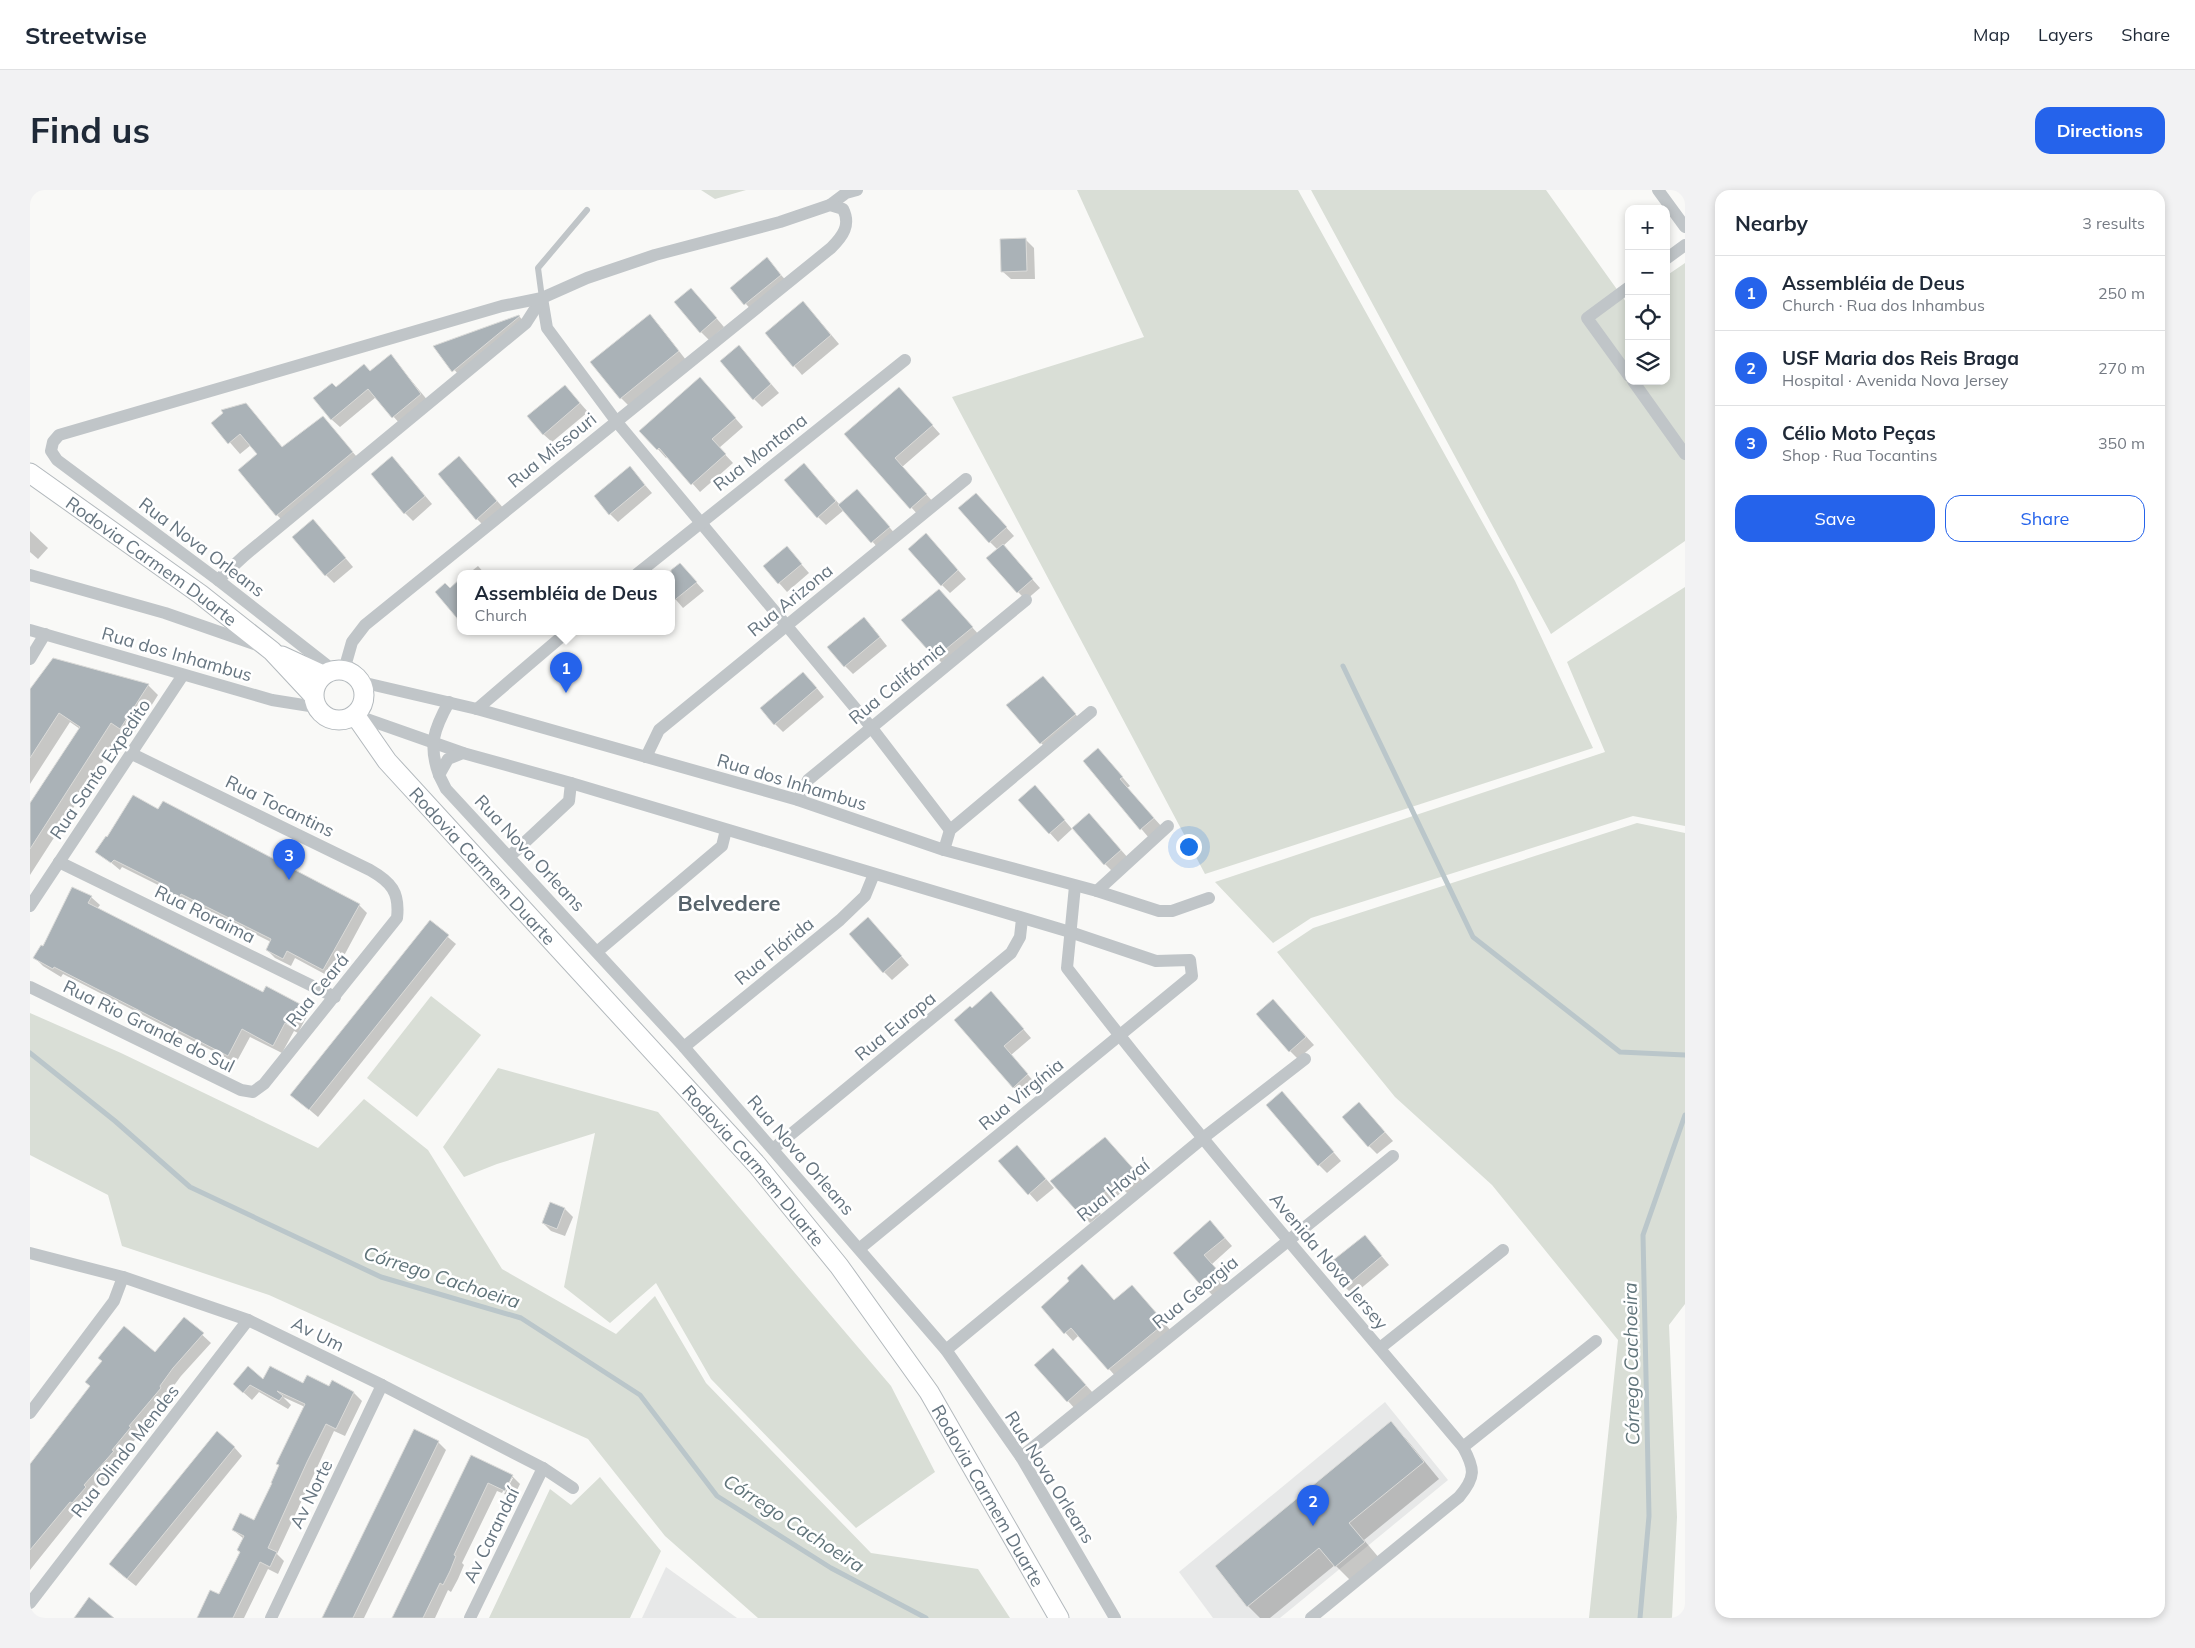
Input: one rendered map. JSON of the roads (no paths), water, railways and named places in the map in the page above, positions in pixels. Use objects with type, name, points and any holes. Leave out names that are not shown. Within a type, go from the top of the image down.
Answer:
[{"type":"street","points":[[218,580],[244,556],[526,323],[542,298],[587,278],[655,255],[780,222],[830,205],[840,197],[857,190]]},
{"type":"street","points":[[1658,190],[1685,228]]},
{"type":"street","name":"Rua Missouri","points":[[333,672],[365,625],[831,248],[844,233],[846,216],[839,206],[830,205]]},
{"type":"street","points":[[1670,256],[1685,245]]},
{"type":"street","points":[[1625,290],[1587,318],[1625,370]]},
{"type":"street","points":[[542,298],[547,328],[616,421],[871,728],[950,830]]},
{"type":"street","name":"Rua Nova Orleans","points":[[333,672],[218,580],[57,460],[51,451],[52,442],[59,435],[502,306],[542,298]]},
{"type":"street","name":"Rua Montana","points":[[642,570],[905,360]]},
{"type":"street","points":[[1636,385],[1685,454]]},
{"type":"street","name":"Rodovia Carmem Duarte","points":[[30,473],[200,594],[272,651],[315,701]]},
{"type":"street","name":"Rua Arizona","points":[[646,756],[659,730],[966,479]]},
{"type":"street","name":"Rua dos Inhambus","points":[[30,575],[165,613],[272,651]]},
{"type":"street","name":"Rua Califórnia","points":[[798,800],[808,780],[1026,600]]},
{"type":"street","name":"Rua dos Inhambus","points":[[30,630],[272,700],[315,701]]},
{"type":"street","points":[[30,659],[45,634]]},
{"type":"street","points":[[477,709],[563,635]]},
{"type":"street","name":"Rodovia Carmem Duarte","points":[[272,651],[333,672]]},
{"type":"street","points":[[333,672],[354,674],[361,682],[364,692],[363,703],[355,715],[347,719],[335,720],[324,716],[315,701],[316,684],[333,672]]},
{"type":"street","name":"Rua Santo Expedito","points":[[30,906],[183,675]]},
{"type":"street","name":"Rua dos Inhambus","points":[[361,682],[477,709],[646,756],[798,800],[944,850],[1097,891],[1159,911],[1172,911],[1209,898]]},
{"type":"street","points":[[432,743],[438,723],[449,702]]},
{"type":"street","points":[[944,850],[950,830],[1091,712]]},
{"type":"street","points":[[355,715],[463,753],[571,783],[1070,932]]},
{"type":"street","name":"Rodovia Carmem Duarte","points":[[355,715],[387,761],[757,1165],[839,1266],[928,1392],[1059,1618]]},
{"type":"street","name":"Rodovia Carmem Duarte","points":[[335,720],[387,761]]},
{"type":"street","name":"Rua Nova Orleans","points":[[432,743],[433,758],[446,789],[598,951],[684,1047],[946,1350],[1021,1456],[1115,1618]]},
{"type":"street","points":[[439,775],[448,759],[463,753]]},
{"type":"street","name":"Rua Tocantins","points":[[132,754],[370,870],[385,879],[393,888],[399,904]]},
{"type":"street","points":[[510,857],[569,801],[571,783]]},
{"type":"street","points":[[1097,891],[1168,826]]},
{"type":"street","points":[[598,951],[722,846],[726,830]]},
{"type":"street","name":"Rua Roraima","points":[[59,862],[335,997]]},
{"type":"street","name":"Rua Flórida","points":[[684,1047],[840,920],[865,896],[874,874]]},
{"type":"street","name":"Avenida Nova Jersey","points":[[1074,886],[1066,968],[1203,1138],[1463,1447],[1472,1463],[1469,1485],[1459,1496],[1311,1618]]},
{"type":"street","name":"Rua Ceará","points":[[253,1092],[264,1084],[397,918],[399,904]]},
{"type":"street","name":"Rua Europa","points":[[773,1149],[1011,953],[1020,937],[1022,919]]},
{"type":"street","name":"Rua Virgínia","points":[[860,1249],[1192,976],[1190,960],[1156,961],[1070,932]]},
{"type":"street","name":"Rua Rio Grande do Sul","points":[[30,987],[242,1090],[253,1092]]},
{"type":"street","name":"Rua Havaí","points":[[946,1350],[1203,1138],[1305,1059]]},
{"type":"street","name":"Rua Georgia","points":[[1021,1456],[1393,1156]]},
{"type":"street","points":[[1380,1348],[1503,1250]]},
{"type":"street","name":"Av Um","points":[[30,1253],[123,1277],[248,1320],[382,1385],[543,1468],[573,1488]]},
{"type":"street","points":[[30,1413],[114,1300],[123,1277]]},
{"type":"street","name":"Rua Olindo Mendes","points":[[30,1603],[248,1320]]},
{"type":"street","points":[[1463,1447],[1596,1341]]},
{"type":"street","name":"Av Norte","points":[[271,1618],[382,1385]]},
{"type":"street","name":"Av Carandaí","points":[[470,1618],[543,1468]]},
{"type":"lane","points":[[542,298],[538,268],[587,210]]},
{"type":"waterway","points":[[1343,666],[1473,937],[1620,1052],[1685,1055]]},
{"type":"waterway","name":"Córrego Cachoeira","points":[[30,1053],[115,1121],[190,1187],[381,1277],[521,1318],[640,1395],[717,1496],[831,1568],[926,1618]]},
{"type":"waterway","name":"Córrego Cachoeira","points":[[1640,1618],[1649,1516],[1643,1235],[1685,1115]]},
{"type":"place","name":"Assembléia de Deus","points":[[566,693]]},
{"type":"place","name":"Célio Moto Peças","points":[[289,880]]},
{"type":"place","name":"USF Maria dos Reis Braga","points":[[1313,1526]]},
{"type":"district","name":"Belvedere","points":[[729,903]]}]
